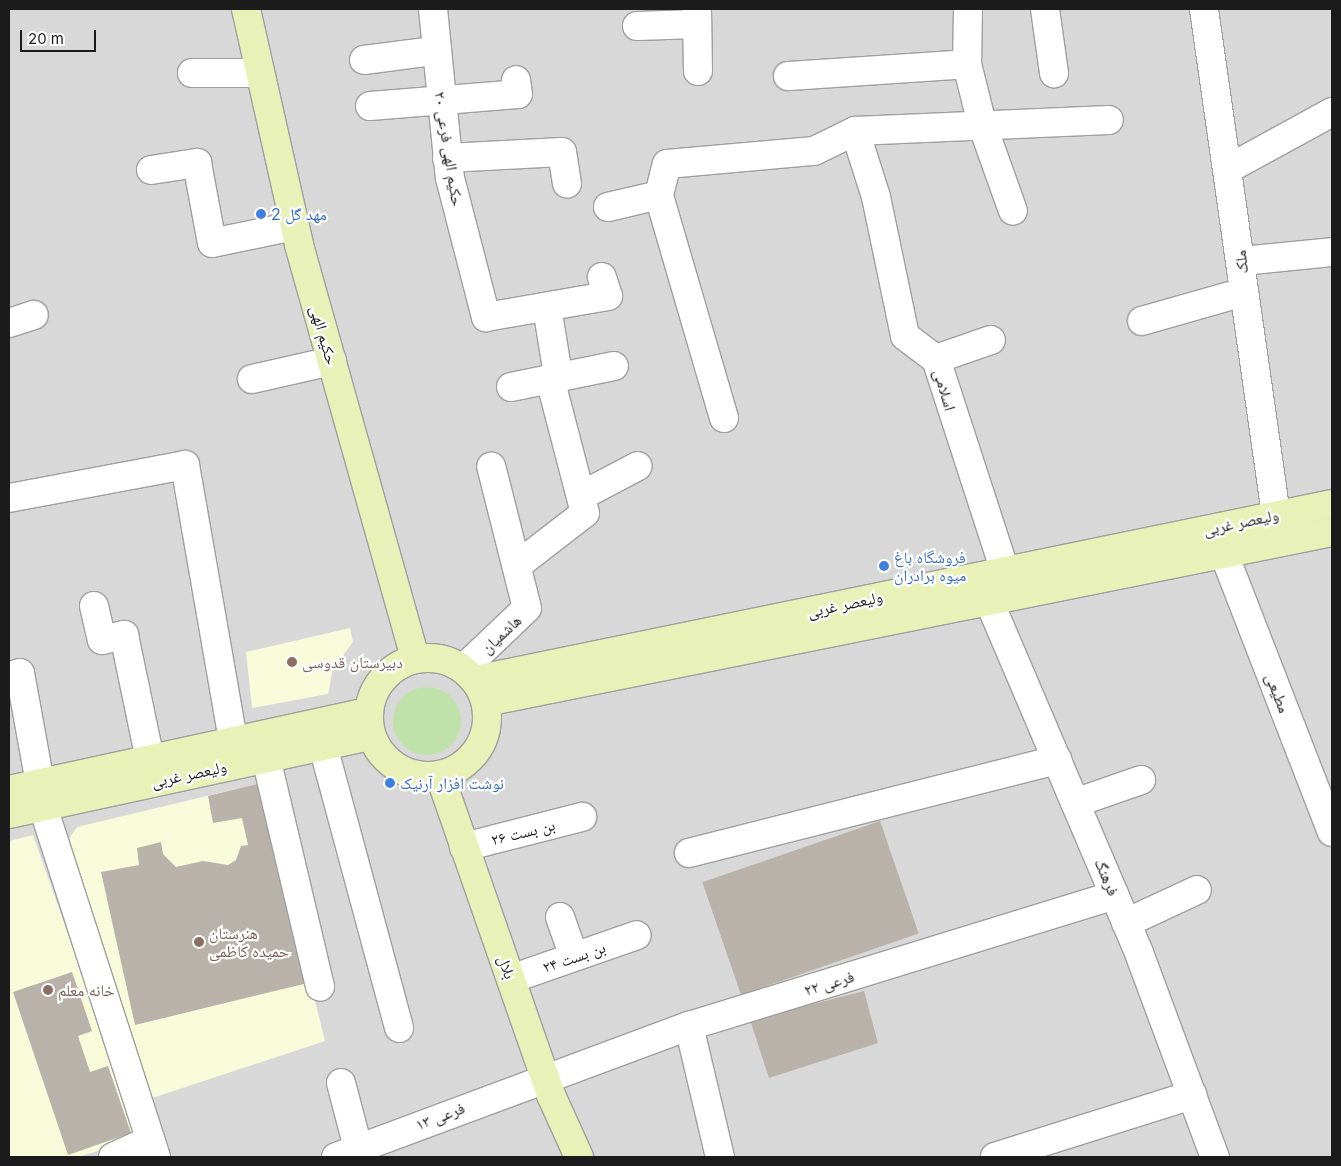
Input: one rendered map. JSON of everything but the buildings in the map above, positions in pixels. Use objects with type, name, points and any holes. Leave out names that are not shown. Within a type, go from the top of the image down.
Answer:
[{"type":"main road","name":"حکیم الهی","points":[[246,9],[294,226],[415,659]]},
{"type":"main road","name":"ولیعصر غربی","points":[[475,684],[1005,571],[1332,504]]},
{"type":"main road","name":"ولیعصر غربی","points":[[475,684],[989,601],[1332,532]]},
{"type":"main road","points":[[989,601],[1005,571]]},
{"type":"main road","points":[[415,659],[448,661],[475,684],[488,718],[478,749],[461,766],[440,776],[401,771],[386,760],[369,724],[383,678],[415,659]]},
{"type":"main road","name":"ولیعصر غربی","points":[[9,814],[42,795],[266,758],[323,746],[369,724]]},
{"type":"main road","points":[[9,790],[42,795],[150,759],[233,741],[369,724]]},
{"type":"main road","name":"بلال","points":[[440,776],[545,1076],[579,1157]]},
{"type":"street","name":"حکیم الهی فرعی ۲۰","points":[[433,9],[434,51],[447,158],[486,317],[547,307]]},
{"type":"street","points":[[968,9],[967,64],[982,124],[1014,211]]},
{"type":"street","points":[[1045,9],[1054,73]]},
{"type":"street","name":"ملک","points":[[1204,9],[1242,261],[1244,292],[1276,515]]},
{"type":"street","points":[[637,26],[697,16],[698,72]]},
{"type":"street","points":[[364,60],[434,51]]},
{"type":"street","points":[[788,76],[967,64]]},
{"type":"street","points":[[192,73],[260,73]]},
{"type":"street","points":[[370,106],[518,94],[516,80]]},
{"type":"street","points":[[1228,169],[1332,112]]},
{"type":"street","points":[[724,418],[659,195],[667,164],[814,150],[855,131],[1109,120]]},
{"type":"street","name":"اسلامی","points":[[855,131],[876,197],[905,336],[936,359],[1005,571]]},
{"type":"street","points":[[447,158],[562,152],[567,184]]},
{"type":"street","points":[[151,170],[197,163],[212,243],[294,226]]},
{"type":"street","points":[[608,207],[659,195]]},
{"type":"street","points":[[1242,261],[1332,252]]},
{"type":"street","points":[[491,466],[518,564],[585,513],[553,390],[558,375],[547,307],[608,296],[602,277]]},
{"type":"street","points":[[1142,321],[1244,292]]},
{"type":"street","points":[[936,359],[991,340]]},
{"type":"street","points":[[252,379],[332,361]]},
{"type":"street","points":[[511,387],[558,375],[614,366]]},
{"type":"street","points":[[9,498],[185,465],[233,741]]},
{"type":"street","points":[[580,496],[638,466]]},
{"type":"street","name":"مطیعی","points":[[1224,554],[1332,832]]},
{"type":"street","name":"هاشمیان","points":[[475,684],[528,608],[518,564]]},
{"type":"street","name":"فرهنگ","points":[[989,601],[1126,923],[1215,1157]]},
{"type":"street","points":[[94,606],[102,640],[124,635],[150,759]]},
{"type":"street","points":[[9,676],[20,673],[42,795],[153,1149],[113,1157]]},
{"type":"street","points":[[323,746],[399,1028]]},
{"type":"street","points":[[266,758],[320,987]]},
{"type":"street","points":[[689,853],[1057,760]]},
{"type":"street","points":[[1075,803],[1141,780]]},
{"type":"street","name":"بن بست ۲۶","points":[[464,847],[582,817]]},
{"type":"street","points":[[1126,923],[1197,890]]},
{"type":"street","name":"فرعی ۲۲","points":[[545,1076],[689,1026],[1114,895]]},
{"type":"street","points":[[560,917],[574,957]]},
{"type":"street","name":"بن بست ۲۴","points":[[511,979],[637,935]]},
{"type":"street","points":[[689,1026],[720,1157]]},
{"type":"street","name":"فرعی ۱۳","points":[[347,1153],[545,1076]]},
{"type":"street","points":[[341,1083],[347,1153]]},
{"type":"street","points":[[995,1157],[1192,1095]]},
{"type":"shaded area","points":[[9,9],[1332,9],[1332,1157],[9,1157]]},
{"type":"shaded area","name":"دبیرستان قدوسی","points":[[350,628],[353,642],[333,669],[328,694],[252,708],[246,652]]},
{"type":"shaded area","name":"هنرستان حمیده کاظمی","points":[[261,783],[325,1041],[146,1100],[66,843],[77,827]]},
{"type":"shaded area","name":"خانه معلم","points":[[33,835],[140,1138],[78,1157],[9,1157],[9,841]]},
{"type":"green space","points":[[427,687],[440,690],[451,697],[458,708],[461,721],[458,734],[451,745],[440,752],[427,755],[414,752],[403,745],[396,734],[393,721],[396,708],[403,697],[414,690]]},
{"type":"place","name":"مهد گل 2","points":[[261,214]]},
{"type":"place","name":"فروشگاه باغ میوه برادران","points":[[884,566]]},
{"type":"place","name":"دبیرستان قدوسی","points":[[292,662]]},
{"type":"place","name":"نوشت افزار آرنیک","points":[[390,783]]},
{"type":"place","name":"هنرستان حمیده کاظمی","points":[[199,942]]},
{"type":"place","name":"خانه معلم","points":[[48,990]]}]
